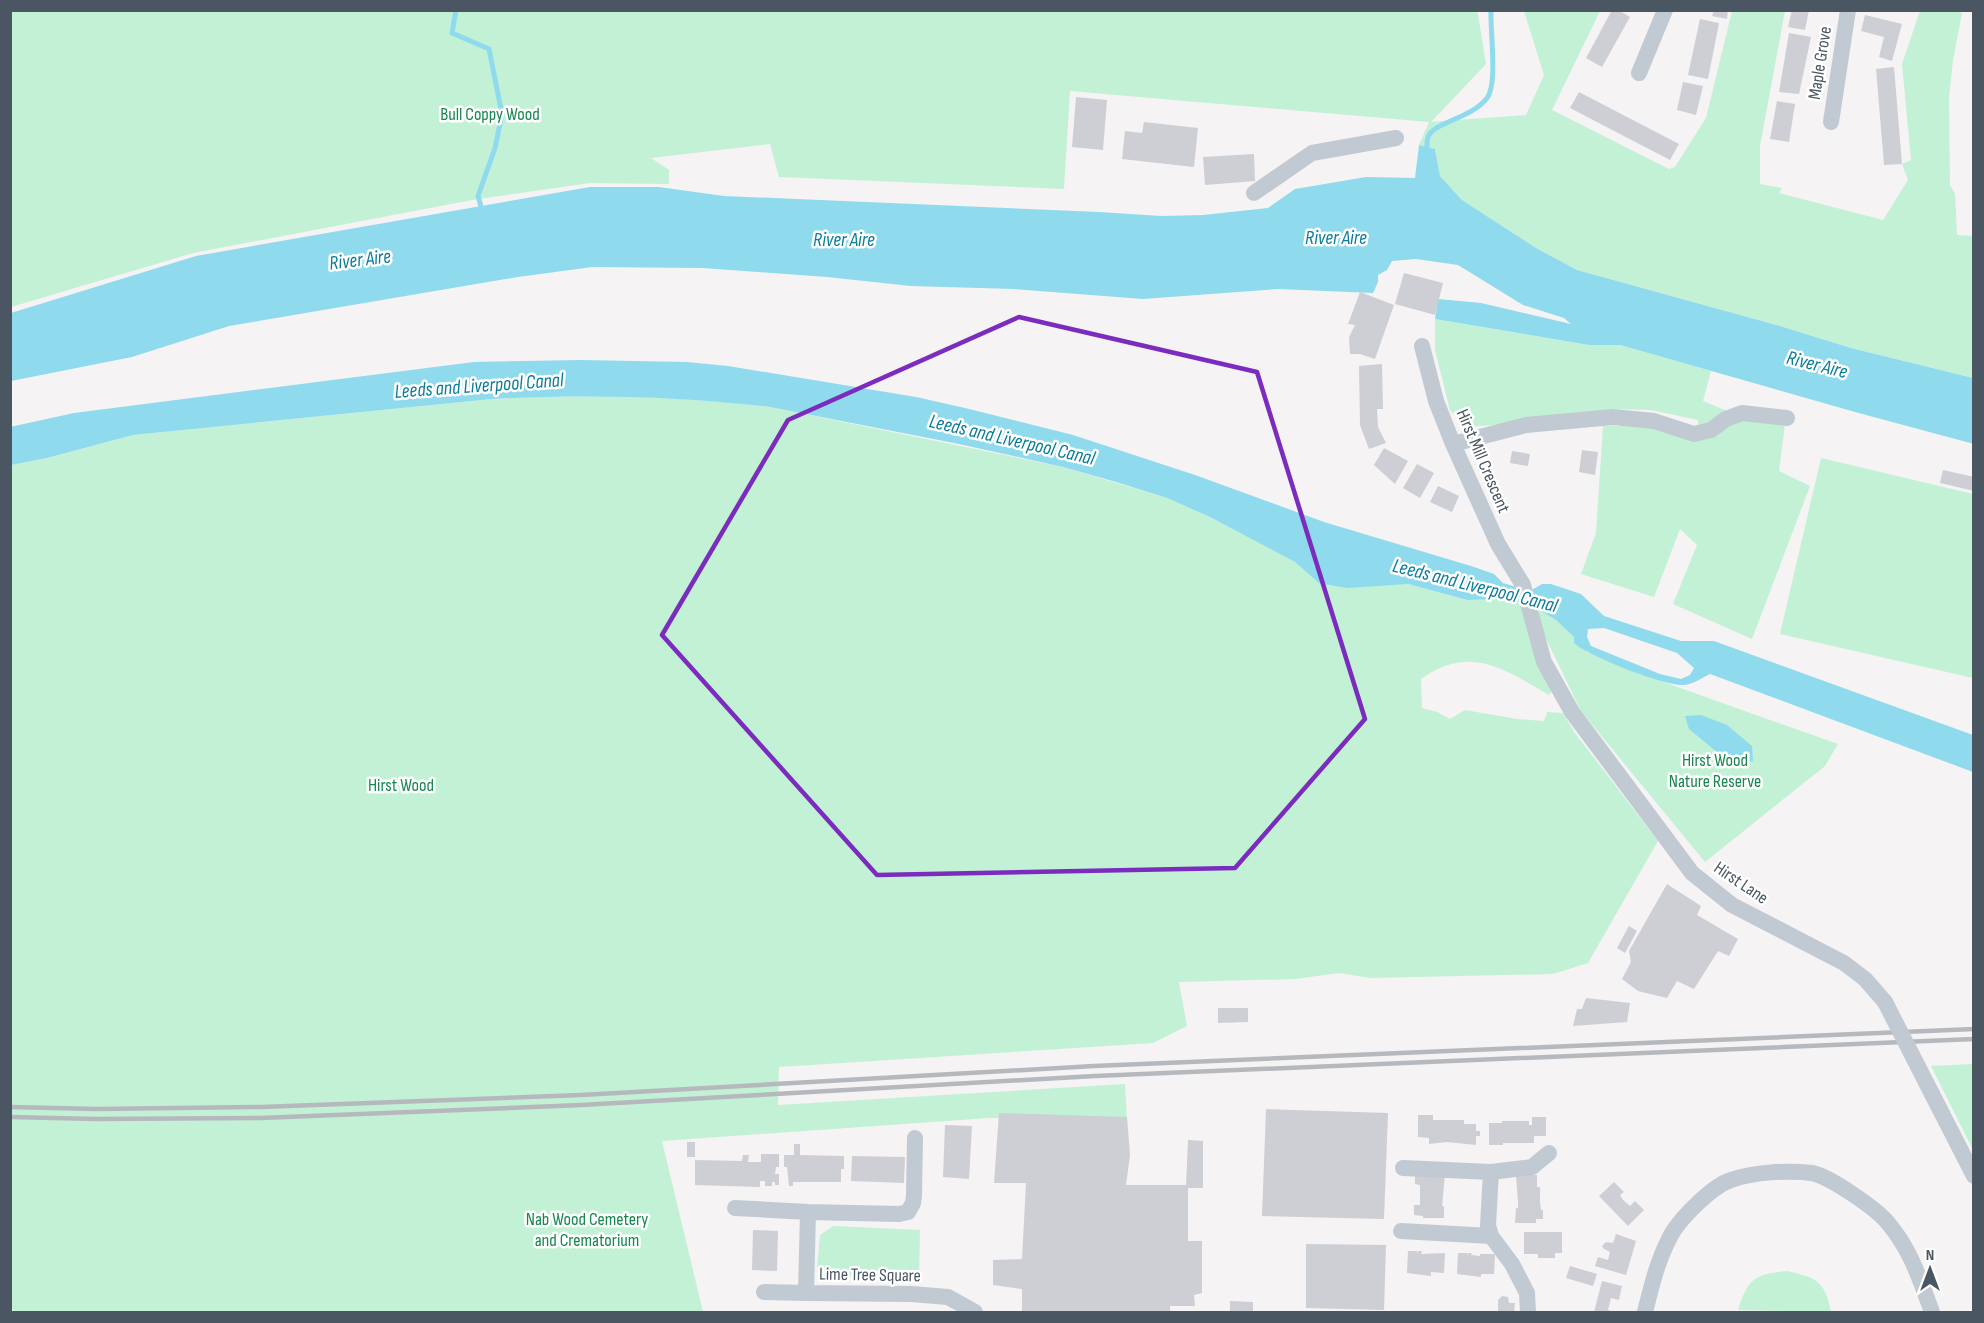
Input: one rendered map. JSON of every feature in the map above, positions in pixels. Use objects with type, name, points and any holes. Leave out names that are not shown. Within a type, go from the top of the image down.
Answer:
[{"type":"street","points":[[1639,73],[1665,10]]},
{"type":"street","name":"Maple Grove","points":[[1831,122],[1848,10]]},
{"type":"street","points":[[1254,194],[1312,153],[1396,138]]},
{"type":"street","name":"Hirst Mill Crescent","points":[[1422,346],[1436,401],[1453,444],[1498,544],[1523,585]]},
{"type":"street","points":[[1453,444],[1526,425],[1613,417],[1654,420],[1694,434],[1711,430],[1726,419],[1742,413],[1787,418]]},
{"type":"street","name":"Hirst Lane","points":[[1523,585],[1544,662],[1572,712],[1692,873],[1732,905],[1844,963],[1865,979],[1885,1002],[1974,1176]]},
{"type":"street","points":[[735,1208],[808,1212],[899,1214],[908,1212],[914,1195],[915,1138]]},
{"type":"street","points":[[1403,1168],[1491,1172],[1532,1167],[1549,1153]]},
{"type":"street","points":[[1491,1172],[1488,1225],[1491,1236],[1512,1264],[1527,1293],[1528,1312]]},
{"type":"street","points":[[1645,1312],[1669,1237],[1692,1208],[1730,1180],[1773,1172],[1814,1174],[1857,1197],[1887,1221],[1911,1256],[1932,1312]]},
{"type":"street","name":"Lime Tree Square","points":[[808,1212],[806,1293],[911,1294],[948,1297],[975,1312]]},
{"type":"street","points":[[1401,1231],[1491,1236]]},
{"type":"street","points":[[764,1292],[806,1293]]},
{"type":"highlighted area","points":[[1019,317],[1257,372],[1365,719],[1235,868],[877,875],[662,635],[788,420]]},
{"type":"green space","name":"Bull Coppy Wood","points":[[10,11],[1476,11],[1486,64],[1431,122],[1526,115],[1544,75],[1524,11],[1600,11],[1552,110],[1669,169],[1675,167],[1706,118],[1732,11],[1785,11],[1760,146],[1760,184],[1782,188],[1779,193],[1883,220],[1908,180],[1902,164],[1911,160],[1902,64],[1920,11],[1954,11],[1962,13],[1949,98],[1950,185],[1955,194],[1957,235],[1973,236],[1973,378],[1851,348],[1577,270],[1536,248],[1462,200],[1440,176],[1435,149],[1419,145],[1429,122],[1070,91],[1064,189],[779,177],[770,144],[651,158],[669,170],[669,184],[590,183],[472,200],[193,253],[11,307]]},
{"type":"green space","points":[[1435,319],[1589,345],[1620,345],[1711,371],[1703,401],[1751,421],[1785,424],[1779,471],[1810,486],[1752,639],[1673,604],[1697,545],[1680,529],[1654,597],[1581,574],[1596,533],[1603,426],[1653,426],[1698,437],[1698,420],[1651,410],[1613,409],[1467,427],[1450,410],[1435,350]]},
{"type":"green space","name":"Hirst Wood","points":[[629,396],[770,407],[1063,467],[1167,498],[1210,517],[1295,562],[1319,582],[1408,584],[1466,600],[1507,599],[1520,603],[1552,691],[1549,695],[1502,669],[1471,662],[1455,663],[1421,679],[1422,708],[1450,719],[1465,710],[1544,721],[1547,712],[1563,713],[1574,732],[1658,841],[1588,963],[1553,974],[1371,978],[1339,973],[1295,979],[1179,982],[1187,1026],[1153,1043],[779,1067],[778,1105],[1125,1084],[1127,1120],[989,1118],[662,1141],[703,1312],[14,1312],[10,1306],[10,465],[47,458],[133,435],[492,399]]},
{"type":"green space","points":[[1821,458],[1973,494],[1973,678],[1780,634]]},
{"type":"green space","name":"Hirst Wood Nature Reserve","points":[[1534,607],[1556,620],[1587,652],[1655,679],[1838,744],[1825,766],[1705,862],[1581,711],[1535,616]]},
{"type":"green space","points":[[1974,1064],[1973,1150],[1931,1066]]},
{"type":"green space","points":[[833,1226],[920,1230],[919,1278],[824,1276],[817,1268],[820,1235]]},
{"type":"green space","points":[[1787,1271],[1806,1276],[1818,1283],[1826,1294],[1831,1312],[1738,1310],[1745,1291],[1754,1280],[1767,1274]]},
{"type":"water","name":"River Aire","points":[[1419,145],[1435,149],[1440,176],[1462,200],[1536,248],[1577,270],[1851,348],[1973,378],[1974,444],[1620,345],[1589,345],[1435,319],[1438,299],[1481,303],[1571,324],[1564,318],[1523,305],[1458,265],[1416,259],[1392,261],[1387,270],[1378,275],[1378,282],[1373,293],[1278,289],[1143,299],[1014,289],[911,286],[703,268],[592,267],[518,277],[229,326],[132,357],[11,381],[11,313],[196,256],[590,187],[659,187],[724,196],[1161,216],[1203,215],[1268,208],[1295,189],[1366,177],[1415,178]]},
{"type":"water","name":"Leeds and Liverpool Canal","points":[[581,360],[687,362],[728,366],[916,397],[1073,435],[1195,475],[1324,522],[1471,566],[1494,574],[1503,583],[1530,591],[1542,584],[1551,584],[1581,594],[1604,616],[1681,641],[1714,641],[1973,735],[1973,772],[1710,674],[1684,685],[1661,681],[1628,670],[1582,649],[1574,643],[1574,637],[1556,620],[1534,607],[1507,599],[1467,600],[1408,584],[1347,588],[1319,583],[1295,562],[1210,517],[1167,498],[1063,467],[770,407],[701,400],[631,397],[492,399],[133,435],[11,465],[10,427],[74,413],[474,362]],"holes":[[[1604,628],[1677,653],[1694,668],[1690,675],[1681,679],[1660,674],[1591,646],[1587,637],[1588,629]]]},
{"type":"water","points":[[1701,715],[1727,725],[1752,746],[1753,761],[1735,767],[1689,729],[1685,716]]},
{"type":"building","points":[[1612,10],[1618,10],[1630,17],[1602,67],[1586,58]]},
{"type":"building","points":[[1714,10],[1728,10],[1727,19],[1712,16]]},
{"type":"building","points":[[1792,10],[1809,10],[1805,30],[1788,27]]},
{"type":"building","points":[[1865,15],[1902,24],[1892,61],[1879,57],[1884,37],[1861,31]]},
{"type":"building","points":[[1700,19],[1719,23],[1708,79],[1688,75]]},
{"type":"building","points":[[1789,33],[1811,37],[1799,94],[1779,92]]},
{"type":"building","points":[[1894,67],[1902,164],[1884,165],[1876,69]]},
{"type":"building","points":[[1683,82],[1703,86],[1696,115],[1677,110]]},
{"type":"building","points":[[1579,92],[1679,144],[1670,160],[1570,108]]},
{"type":"building","points":[[1076,97],[1107,100],[1103,150],[1072,147]]},
{"type":"building","points":[[1777,101],[1795,104],[1789,142],[1770,139]]},
{"type":"building","points":[[1144,122],[1198,128],[1194,167],[1122,159],[1125,131],[1142,133]]},
{"type":"building","points":[[1254,154],[1255,181],[1205,185],[1203,157]]},
{"type":"building","points":[[1404,273],[1443,283],[1435,315],[1395,304]]},
{"type":"building","points":[[1360,292],[1394,305],[1375,359],[1360,354],[1350,354],[1349,337],[1355,325],[1348,324]]},
{"type":"building","points":[[1382,364],[1383,409],[1377,409],[1378,427],[1386,443],[1369,449],[1360,425],[1359,366]]},
{"type":"building","points":[[1384,448],[1408,461],[1395,484],[1374,465]]},
{"type":"building","points":[[1582,450],[1598,452],[1595,475],[1579,472]]},
{"type":"building","points":[[1512,451],[1530,454],[1528,466],[1510,463]]},
{"type":"building","points":[[1417,464],[1434,473],[1420,498],[1403,488]]},
{"type":"building","points":[[1943,470],[1974,477],[1974,491],[1940,483]]},
{"type":"building","points":[[1438,486],[1459,496],[1452,512],[1430,502]]},
{"type":"building","points":[[1667,884],[1701,906],[1697,915],[1738,939],[1729,956],[1718,951],[1694,989],[1677,981],[1667,998],[1638,991],[1622,979],[1631,962],[1629,951]]},
{"type":"building","points":[[1629,926],[1637,931],[1625,953],[1617,948]]},
{"type":"building","points":[[1586,998],[1630,1003],[1627,1022],[1573,1026],[1577,1009],[1582,1009]]},
{"type":"building","points":[[1218,1008],[1248,1008],[1248,1022],[1218,1023]]},
{"type":"building","points":[[1266,1109],[1388,1113],[1384,1219],[1262,1216]]},
{"type":"building","points":[[999,1113],[1127,1117],[1130,1155],[1126,1185],[1186,1185],[1188,1140],[1203,1141],[1203,1188],[1188,1188],[1188,1241],[1202,1241],[1202,1293],[1194,1295],[1195,1306],[1170,1306],[1170,1312],[1022,1312],[1022,1289],[993,1285],[993,1260],[1022,1259],[1026,1183],[994,1183]]},
{"type":"building","points":[[1418,1115],[1433,1115],[1433,1120],[1464,1120],[1464,1124],[1476,1124],[1476,1131],[1480,1131],[1480,1136],[1476,1136],[1476,1145],[1447,1142],[1429,1144],[1429,1138],[1418,1137]]},
{"type":"building","points":[[1532,1117],[1546,1117],[1546,1136],[1534,1136],[1534,1143],[1489,1145],[1489,1123],[1529,1121],[1529,1125],[1532,1125]]},
{"type":"building","points":[[945,1125],[972,1126],[969,1179],[943,1177]]},
{"type":"building","points":[[687,1142],[695,1142],[695,1157],[687,1157]]},
{"type":"building","points":[[794,1144],[800,1144],[800,1155],[844,1156],[841,1182],[793,1182],[793,1186],[789,1186],[787,1167],[784,1167],[784,1155],[794,1155]]},
{"type":"building","points":[[761,1154],[779,1154],[779,1167],[776,1167],[775,1174],[779,1174],[779,1185],[772,1182],[772,1186],[765,1186],[765,1181],[760,1181],[760,1187],[695,1185],[695,1160],[742,1161],[743,1155],[749,1155],[748,1162],[761,1162]]},
{"type":"building","points":[[852,1156],[905,1157],[904,1183],[851,1181]]},
{"type":"building","points":[[1445,1174],[1442,1206],[1444,1206],[1444,1218],[1423,1218],[1423,1216],[1414,1215],[1414,1205],[1420,1205],[1420,1185],[1415,1184],[1415,1176]]},
{"type":"building","points":[[1516,1175],[1537,1175],[1543,1219],[1536,1219],[1536,1223],[1515,1223],[1516,1208],[1518,1208]]},
{"type":"building","points":[[1614,1182],[1624,1192],[1620,1195],[1623,1200],[1630,1206],[1635,1201],[1644,1210],[1628,1226],[1599,1196]]},
{"type":"building","points":[[753,1230],[778,1231],[777,1271],[752,1270]]},
{"type":"building","points":[[1524,1232],[1562,1232],[1562,1253],[1555,1253],[1555,1258],[1538,1258],[1538,1254],[1524,1254]]},
{"type":"building","points":[[1616,1234],[1636,1241],[1626,1275],[1595,1266],[1598,1257],[1608,1260],[1610,1252],[1602,1246],[1606,1242],[1613,1243]]},
{"type":"building","points":[[1306,1244],[1386,1245],[1384,1310],[1306,1308]]},
{"type":"building","points":[[1408,1251],[1417,1251],[1418,1254],[1418,1251],[1422,1251],[1421,1254],[1445,1253],[1444,1273],[1431,1272],[1431,1276],[1407,1273]]},
{"type":"building","points":[[1458,1253],[1467,1253],[1467,1255],[1472,1253],[1471,1255],[1480,1256],[1480,1254],[1495,1254],[1494,1274],[1481,1274],[1481,1277],[1457,1274]]},
{"type":"building","points":[[1570,1266],[1597,1274],[1593,1286],[1566,1278]]},
{"type":"building","points":[[1602,1281],[1622,1286],[1619,1300],[1611,1298],[1608,1310],[1614,1312],[1594,1312]]},
{"type":"building","points":[[1502,1296],[1508,1297],[1509,1303],[1515,1303],[1514,1312],[1498,1312],[1498,1300]]},
{"type":"building","points":[[1230,1301],[1253,1302],[1253,1312],[1230,1312]]},
{"type":"waterway","points":[[456,10],[452,33],[489,49],[502,114],[495,148],[478,196],[482,210]]},
{"type":"waterway","points":[[1427,154],[1427,139],[1433,130],[1473,110],[1487,98],[1493,70],[1491,10]]},
{"type":"railway","points":[[10,1107],[96,1109],[261,1107],[581,1095],[1094,1066],[1974,1029]]},
{"type":"railway","points":[[10,1117],[261,1118],[581,1105],[1095,1076],[1974,1039]]},
{"type":"park label","name":"Nab Wood Cemetery and Crematorium","points":[[587,1229]]}]
